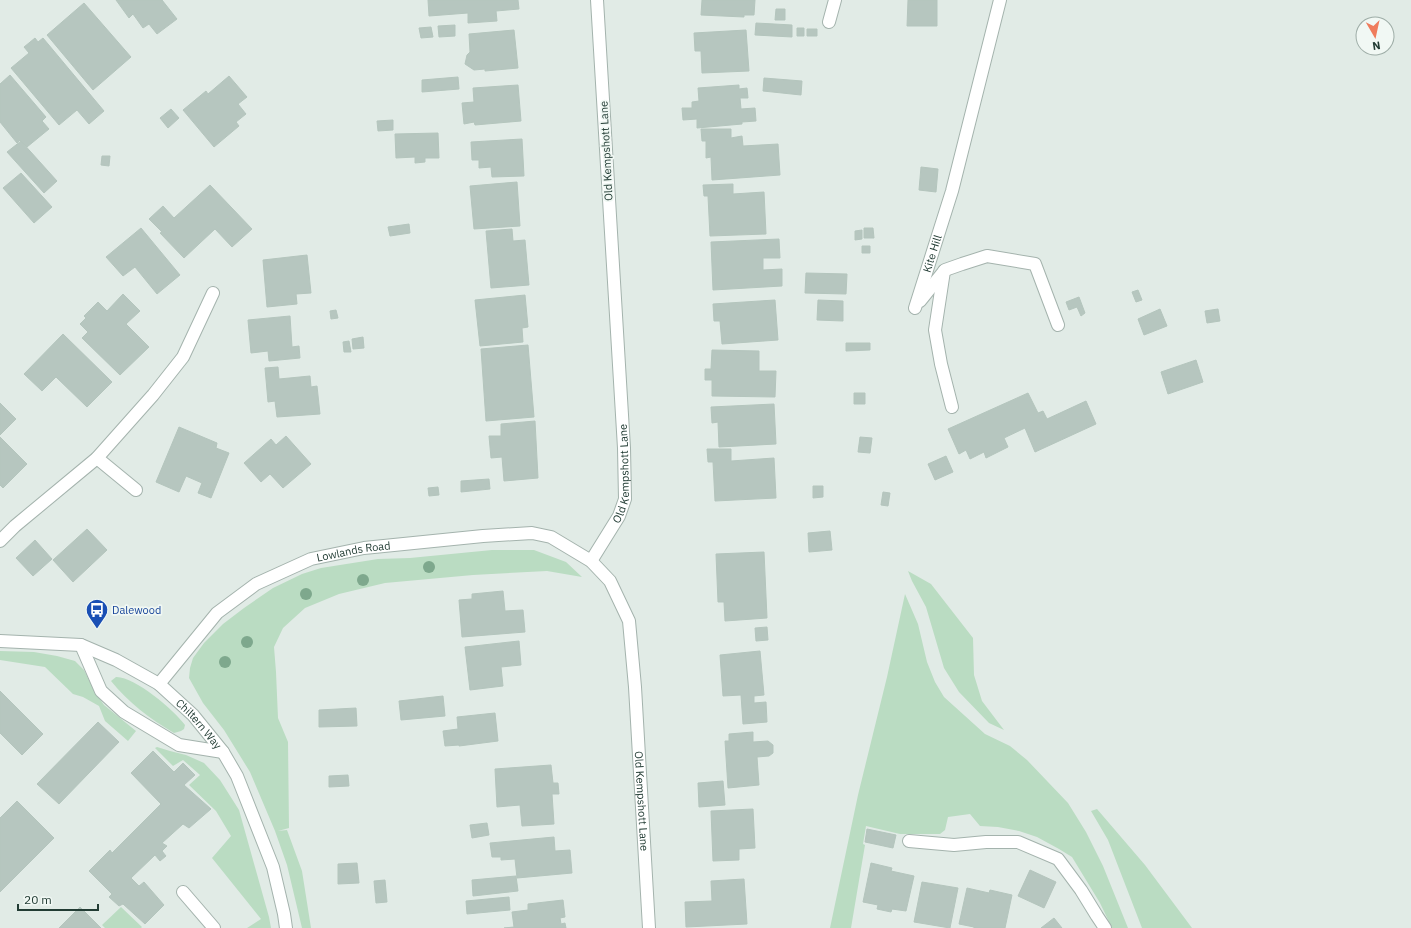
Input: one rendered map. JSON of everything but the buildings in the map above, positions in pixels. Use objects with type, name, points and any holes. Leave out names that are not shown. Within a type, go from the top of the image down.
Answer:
[{"type":"street","name":"Old Kempshott Lane","points":[[597,0],[624,448],[625,499],[619,516],[591,561],[610,581],[629,621],[635,687],[649,928]]},
{"type":"street","points":[[829,22],[835,0]]},
{"type":"street","name":"Kite Hill","points":[[1000,0],[952,191],[915,308],[945,270],[987,256],[1035,264],[1058,326]]},
{"type":"street","points":[[945,270],[935,330],[941,364],[952,407]]},
{"type":"street","points":[[0,541],[15,526],[97,458],[153,394],[183,357],[213,293]]},
{"type":"street","points":[[97,458],[136,490]]},
{"type":"street","name":"Lowlands Road","points":[[159,684],[217,613],[256,584],[311,559],[364,548],[483,536],[532,533],[551,537],[591,561]]},
{"type":"street","name":"Chiltern Way","points":[[0,641],[81,645],[116,660],[159,684],[193,715],[223,752],[237,776],[273,866],[286,928]]},
{"type":"street","points":[[81,645],[101,692],[124,712],[179,745],[223,752]]},
{"type":"street","points":[[910,841],[954,846],[986,842],[1018,842],[1058,859],[1081,890],[1096,916],[1106,928]]},
{"type":"street","points":[[183,892],[214,928]]},
{"type":"green space","points":[[492,550],[534,550],[566,562],[582,577],[547,571],[473,575],[385,583],[339,594],[305,608],[283,628],[274,647],[278,718],[288,742],[289,828],[278,831],[287,830],[302,871],[311,928],[302,928],[287,865],[275,831],[250,772],[224,730],[203,703],[189,678],[193,658],[204,643],[223,624],[273,588],[302,574],[321,568],[378,559],[410,558]]},
{"type":"green space","points":[[908,571],[931,584],[973,638],[974,675],[982,701],[1004,730],[989,723],[959,692],[944,668],[926,607]]},
{"type":"green space","points":[[905,594],[918,624],[927,662],[935,682],[944,697],[985,734],[1010,746],[1027,760],[1068,803],[1086,832],[1103,866],[1128,928],[1112,928],[1100,903],[1072,857],[1037,837],[1019,831],[998,827],[980,826],[970,814],[948,817],[945,830],[940,834],[900,834],[866,826],[863,844],[865,845],[851,928],[830,928],[858,795],[887,677]]},
{"type":"green space","points":[[0,651],[34,652],[75,661],[84,670],[95,692],[104,705],[136,731],[128,741],[105,721],[99,706],[83,697],[73,694],[45,667],[0,660]]},
{"type":"green space","points":[[116,677],[124,678],[133,682],[153,695],[180,719],[185,725],[184,729],[174,733],[148,716],[132,703],[111,681]]},
{"type":"green space","points":[[157,747],[186,755],[204,763],[220,780],[239,810],[271,928],[247,928],[261,919],[212,858],[231,836],[216,811],[189,785],[200,775],[183,760],[173,766],[155,748]]},
{"type":"green space","points":[[1097,809],[1145,865],[1192,928],[1142,928],[1108,840],[1091,811]]},
{"type":"green space","points":[[121,907],[142,927],[141,928],[105,928],[102,925]]},
{"type":"place","name":"Dalewood","points":[[97,630]]}]
